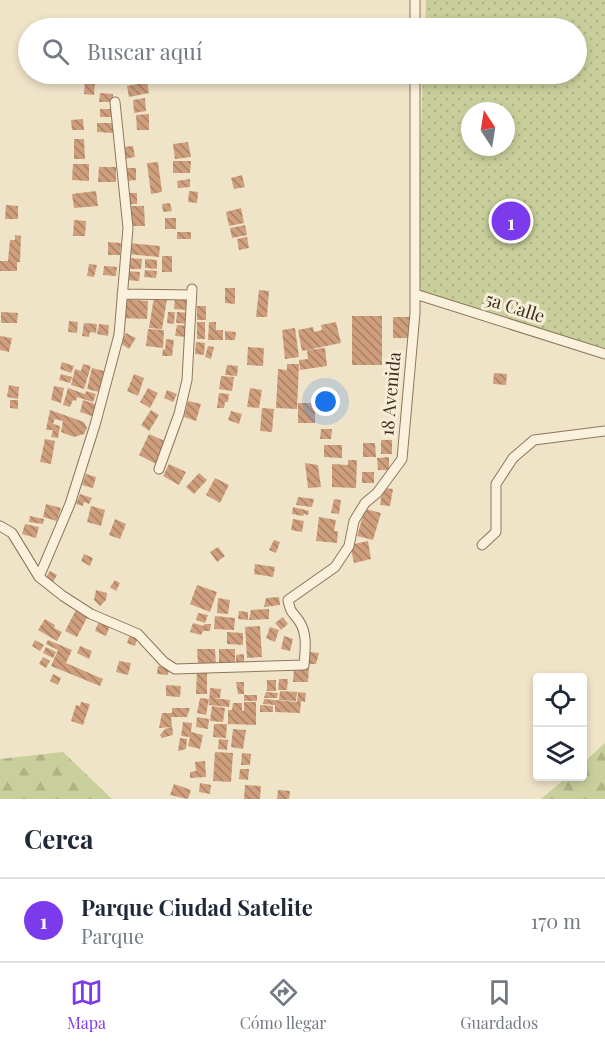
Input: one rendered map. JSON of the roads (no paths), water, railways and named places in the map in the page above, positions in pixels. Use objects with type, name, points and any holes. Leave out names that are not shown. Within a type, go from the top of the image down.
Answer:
[{"type":"street","points":[[415,0],[415,18]]},
{"type":"street","name":"18 Avenida","points":[[39,577],[91,614],[138,634],[164,662],[175,669],[304,665],[306,642],[300,622],[291,614],[288,600],[335,567],[349,546],[354,521],[365,503],[377,493],[402,459],[415,294],[415,84]]},
{"type":"street","points":[[39,577],[70,504],[95,425],[119,335],[128,228],[115,102]]},
{"type":"street","points":[[122,294],[191,292],[186,380],[179,414],[159,469]]},
{"type":"street","name":"5a Calle","points":[[415,294],[605,354]]},
{"type":"street","points":[[482,545],[496,531],[496,484],[513,458],[534,440],[605,431]]},
{"type":"street","points":[[0,526],[12,533],[39,577]]},
{"type":"place","name":"Parque Ciudad Satelite","points":[[511,221]]}]
